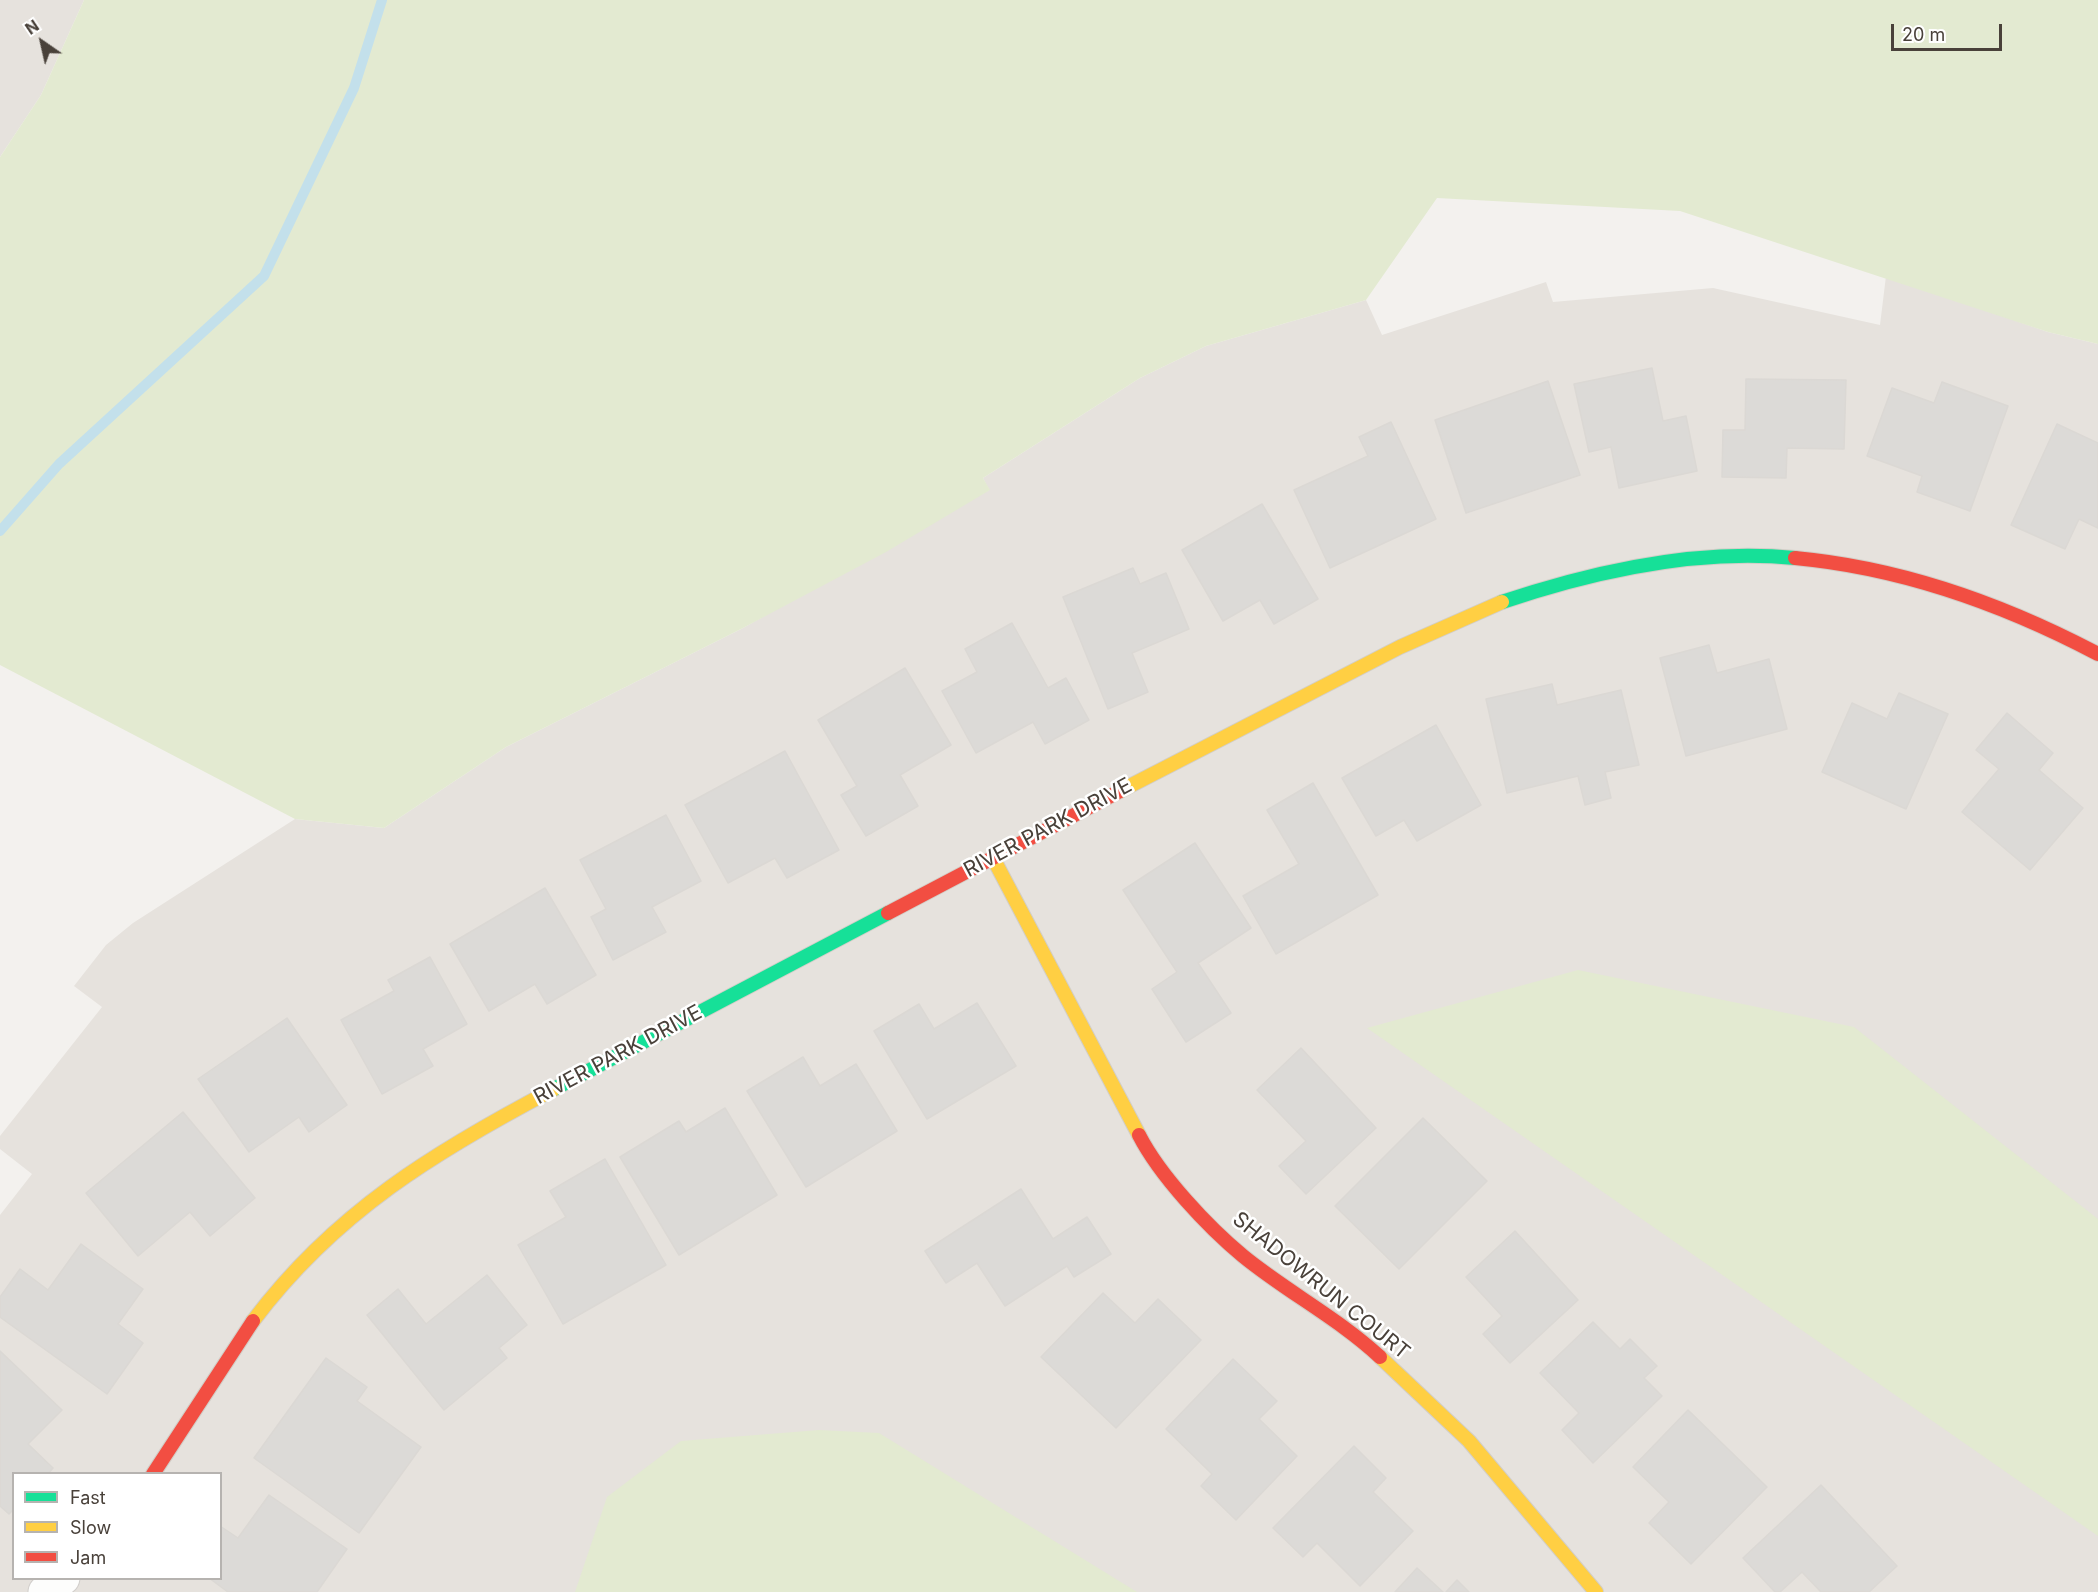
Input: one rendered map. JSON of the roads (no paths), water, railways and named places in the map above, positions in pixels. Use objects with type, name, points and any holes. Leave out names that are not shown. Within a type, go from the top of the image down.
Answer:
[{"type":"street","name":"RIVER PARK DRIVE","points":[[154,1472],[238,1339],[264,1303],[316,1247],[388,1186],[489,1123],[993,858],[1434,630],[1526,594],[1589,576],[1683,563],[1788,557],[1839,564],[1926,582],[2000,607],[2062,634],[2098,654]]},
{"type":"street","name":"SHADOWRUN COURT","points":[[993,858],[1146,1149],[1180,1193],[1244,1256],[1356,1335],[1443,1416],[1468,1441],[1579,1575],[1596,1592]]},
{"type":"street","points":[[45,1592],[60,1580]]},
{"type":"waterway","points":[[0,531],[59,464],[264,276],[354,88],[382,0]]}]
